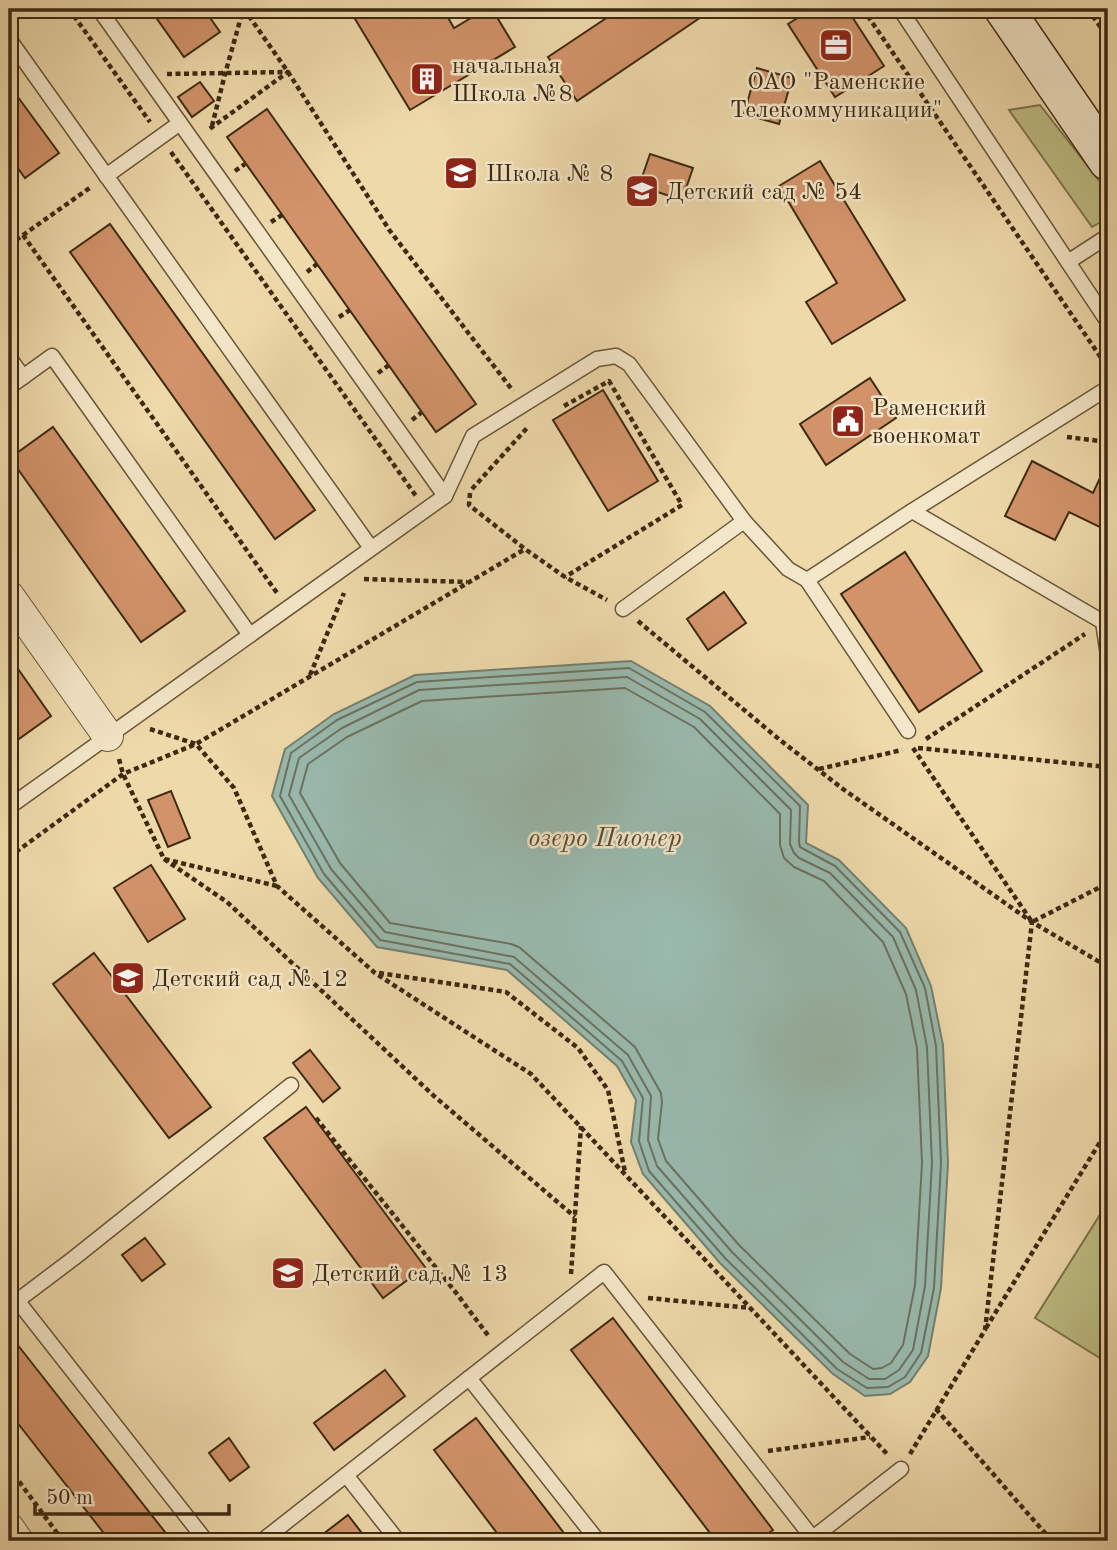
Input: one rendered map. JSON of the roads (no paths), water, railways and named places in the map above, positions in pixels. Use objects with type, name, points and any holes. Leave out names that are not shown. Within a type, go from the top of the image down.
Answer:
[{"type":"main road","points":[[1004,9],[1108,161]]},
{"type":"street","points":[[9,596],[108,736]]},
{"type":"street","points":[[9,1528],[18,1541]]},
{"type":"lane","points":[[99,9],[452,497]]},
{"type":"lane","points":[[900,9],[1108,322]]},
{"type":"lane","points":[[9,39],[371,548]]},
{"type":"lane","points":[[106,176],[180,123]]},
{"type":"lane","points":[[1068,262],[1108,236]]},
{"type":"lane","points":[[9,387],[52,356],[250,635]]},
{"type":"lane","points":[[9,807],[425,510],[452,497],[473,436],[597,359],[616,356],[629,364],[744,521],[788,569],[807,580],[908,731]]},
{"type":"lane","points":[[9,357],[23,377]]},
{"type":"lane","points":[[807,580],[1108,387]]},
{"type":"lane","points":[[912,511],[1103,622],[1108,655]]},
{"type":"lane","points":[[623,609],[744,521]]},
{"type":"lane","points":[[206,1541],[13,1295],[74,1258],[291,1085]]},
{"type":"lane","points":[[262,1541],[604,1272],[813,1540],[901,1469]]},
{"type":"lane","points":[[470,1378],[598,1541]]},
{"type":"lane","points":[[346,1475],[398,1541]]},
{"type":"water","name":"озеро Пионер","points":[[631,661],[710,706],[808,805],[806,843],[839,860],[906,928],[931,986],[943,1045],[948,1163],[941,1288],[928,1356],[910,1382],[890,1394],[865,1396],[833,1374],[720,1263],[643,1174],[631,1142],[636,1100],[617,1066],[507,970],[377,947],[318,878],[272,796],[285,749],[334,714],[415,675]]},
{"type":"place","name":"ОАО \"Раменские Телекоммуникации\"","points":[[836,45]]},
{"type":"place","name":"начальная Школа №8","points":[[427,79]]},
{"type":"place","name":"Школа № 8","points":[[461,173]]},
{"type":"place","name":"Детский сад № 54","points":[[642,191]]},
{"type":"place","name":"Раменский военкомат","points":[[848,421]]},
{"type":"place","name":"Детский сад № 12","points":[[128,978]]},
{"type":"place","name":"Детский сад № 13","points":[[288,1273]]}]
